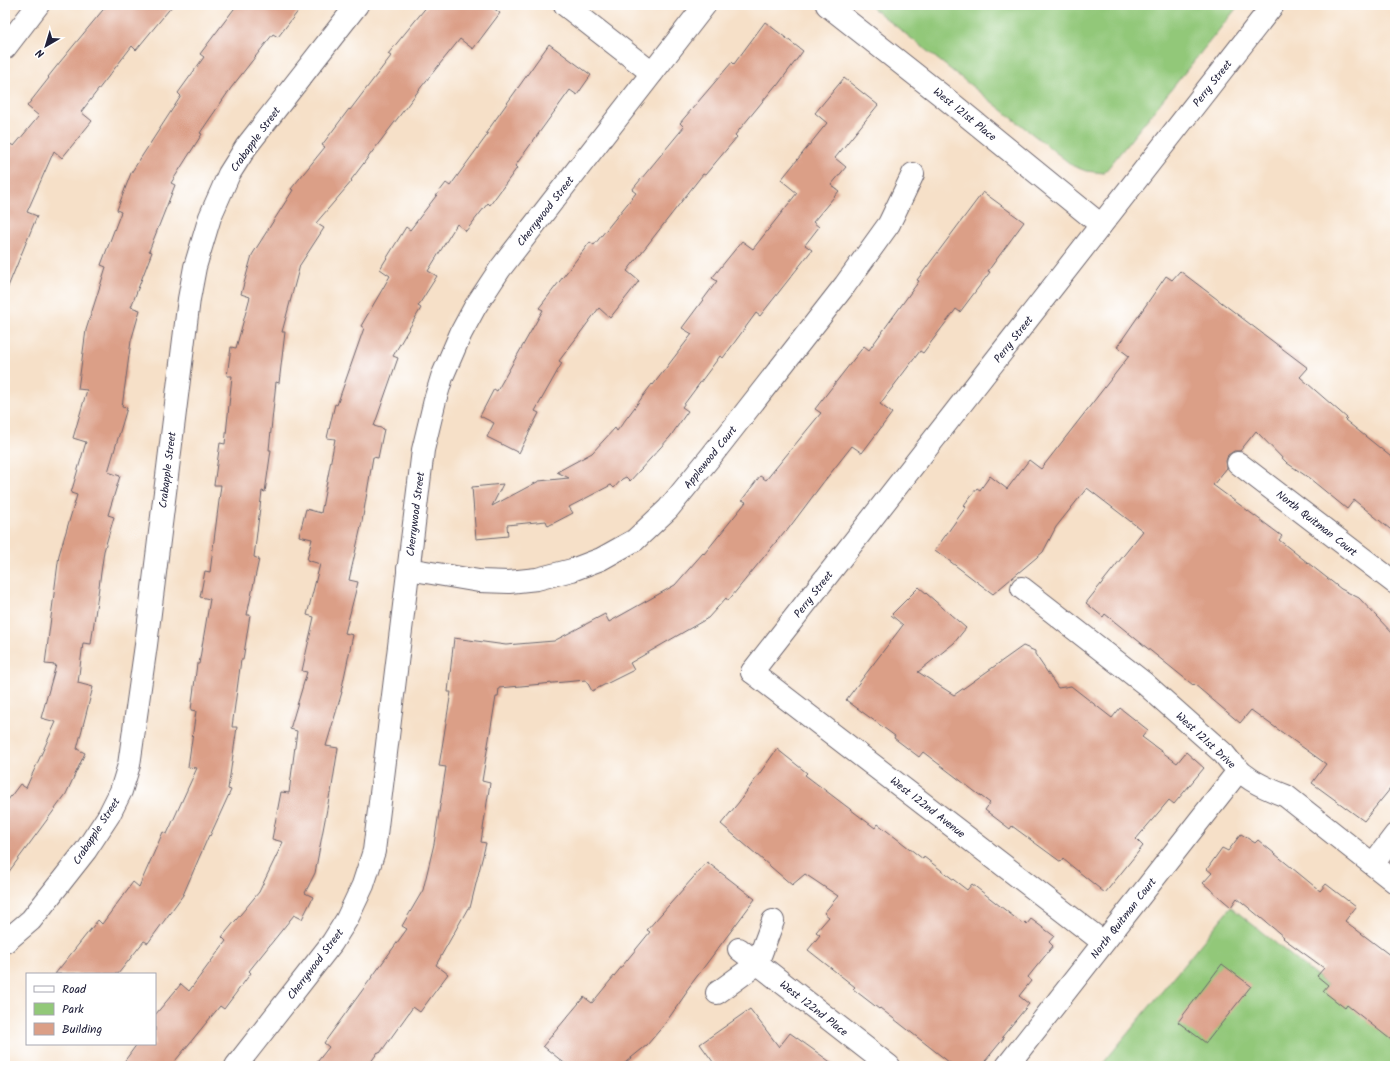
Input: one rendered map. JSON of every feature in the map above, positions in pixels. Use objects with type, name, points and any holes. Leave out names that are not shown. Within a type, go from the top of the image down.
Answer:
[{"type":"street","points":[[5,48],[38,5]]},
{"type":"street","name":"Crabapple Street","points":[[5,942],[31,920],[86,850],[109,815],[122,791],[129,764],[146,645],[189,299],[195,267],[210,217],[229,174],[246,148],[357,5]]},
{"type":"street","points":[[565,5],[652,73]]},
{"type":"street","name":"Cherrywood Street","points":[[236,1066],[332,943],[347,920],[363,885],[374,851],[408,569],[425,443],[435,400],[442,378],[461,333],[475,307],[500,269],[705,5]]},
{"type":"street","name":"West 121st Place","points":[[827,5],[945,98],[1101,225]]},
{"type":"street","name":"Perry Street","points":[[752,672],[1273,5]]},
{"type":"street","name":"Applewood Court","points":[[408,569],[479,581],[509,582],[537,579],[572,570],[601,559],[635,540],[668,509],[845,285],[889,224],[913,174]]},
{"type":"street","name":"North Quitman Court","points":[[1238,462],[1395,583]]},
{"type":"street","name":"West 121st Drive","points":[[1022,588],[1144,683],[1224,754],[1232,765],[1245,776],[1266,788],[1286,796],[1395,882]]},
{"type":"street","name":"West 122nd Avenue","points":[[752,672],[1103,942]]},
{"type":"street","name":"North Quitman Court","points":[[1007,1066],[1239,770]]},
{"type":"street","points":[[1373,864],[1395,835]]},
{"type":"street","points":[[717,993],[757,964],[773,921]]},
{"type":"street","name":"West 122nd Place","points":[[739,950],[889,1066]]},
{"type":"green space","points":[[869,5],[1239,5],[1104,173],[1086,171],[1073,166]]},
{"type":"green space","points":[[1231,907],[1395,1040],[1395,1066],[1101,1066]]},
{"type":"building","points":[[107,5],[173,5],[136,50],[132,46],[81,112],[92,121],[62,158],[54,151],[27,212],[37,216],[5,294],[5,155],[10,144],[14,146],[39,116],[27,106],[49,78],[48,77]]},
{"type":"building","points":[[237,5],[303,5],[278,37],[273,34],[231,88],[200,133],[202,134],[171,183],[175,185],[149,251],[152,252],[131,307],[140,310],[131,341],[122,407],[127,408],[108,472],[120,476],[108,515],[114,517],[104,551],[91,644],[83,643],[78,683],[93,687],[77,749],[85,753],[66,794],[5,877],[5,804],[20,784],[26,788],[56,722],[41,718],[56,665],[45,664],[59,555],[77,495],[71,493],[86,442],[73,438],[87,390],[78,389],[86,330],[106,267],[101,265],[121,212],[117,210],[131,173],[181,96],[178,93],[204,57],[200,54]]},
{"type":"building","points":[[428,5],[489,5],[500,13],[473,49],[460,39],[422,86],[351,180],[352,181],[316,223],[324,228],[300,265],[282,332],[285,332],[279,383],[276,382],[269,450],[271,450],[265,492],[262,491],[254,557],[259,559],[247,615],[250,615],[243,660],[241,660],[232,727],[237,727],[228,789],[231,790],[210,836],[209,835],[183,895],[148,943],[144,941],[119,973],[56,973],[98,920],[102,924],[133,882],[139,887],[163,832],[167,834],[197,768],[188,767],[196,711],[191,710],[197,664],[199,664],[210,599],[200,597],[205,571],[210,572],[221,485],[214,485],[220,443],[225,444],[232,376],[227,376],[231,347],[236,348],[250,297],[241,294],[252,255],[293,190],[291,189],[325,147],[322,145],[391,56],[388,54]]},
{"type":"building","points":[[765,22],[803,51],[777,86],[776,85],[735,135],[737,137],[705,175],[703,174],[627,271],[639,281],[610,318],[599,308],[559,361],[562,363],[535,411],[539,413],[519,453],[487,437],[494,423],[480,416],[494,389],[497,391],[543,310],[539,308],[590,242],[594,245],[636,193],[632,190],[684,127],[680,123],[732,62],[734,64]]},
{"type":"building","points":[[549,44],[591,75],[577,95],[570,90],[515,166],[517,168],[490,205],[488,203],[466,231],[457,224],[428,271],[437,276],[418,306],[421,308],[393,356],[398,358],[374,426],[384,429],[378,458],[373,457],[362,522],[349,580],[358,582],[345,633],[353,635],[342,692],[326,746],[338,748],[331,793],[315,873],[305,893],[313,897],[302,919],[294,915],[249,971],[251,973],[224,1009],[220,1006],[171,1066],[121,1066],[136,1045],[156,1045],[156,1014],[181,984],[189,991],[226,941],[222,937],[259,892],[283,842],[272,839],[281,792],[289,793],[297,731],[290,729],[307,672],[302,671],[314,617],[307,615],[320,564],[307,560],[312,539],[299,536],[306,509],[321,513],[335,439],[327,438],[335,404],[337,405],[364,328],[361,326],[390,276],[380,269],[406,227],[410,230],[446,183],[450,186],[488,134],[486,133]]},
{"type":"building","points":[[844,78],[878,105],[835,158],[846,167],[831,185],[839,191],[813,222],[819,227],[805,245],[812,250],[760,316],[756,313],[723,358],[720,356],[682,407],[688,411],[670,437],[630,481],[626,477],[622,479],[614,488],[611,485],[569,507],[573,513],[548,526],[546,521],[507,525],[508,536],[476,539],[472,487],[503,484],[492,506],[539,481],[569,478],[557,472],[592,453],[615,428],[617,431],[692,334],[682,328],[717,281],[712,278],[742,241],[753,249],[797,193],[781,180],[827,123],[815,113]]},
{"type":"building","points":[[983,192],[1024,222],[988,271],[990,272],[960,312],[956,309],[923,353],[920,351],[880,404],[892,413],[862,453],[852,446],[786,532],[785,531],[728,601],[726,598],[708,618],[630,663],[634,670],[592,691],[586,680],[499,688],[498,697],[496,697],[482,781],[490,783],[481,842],[486,843],[470,908],[468,908],[436,965],[448,974],[420,1012],[413,1007],[380,1053],[378,1052],[368,1066],[314,1066],[329,1047],[324,1043],[407,929],[402,926],[423,890],[434,844],[446,767],[439,766],[451,692],[448,692],[454,638],[506,645],[554,641],[605,614],[609,622],[675,585],[703,553],[704,554],[746,502],[742,500],[760,476],[766,480],[821,413],[815,409],[864,346],[869,350],[919,281],[917,280]]},
{"type":"building","points":[[1180,271],[1308,368],[1300,377],[1347,418],[1345,420],[1395,460],[1395,533],[1354,500],[1347,509],[1309,478],[1287,463],[1256,431],[1240,451],[1234,451],[1228,455],[1226,461],[1227,468],[1213,485],[1282,536],[1279,540],[1341,589],[1359,598],[1395,636],[1395,783],[1364,821],[1312,783],[1326,764],[1251,710],[1240,723],[1194,684],[1193,685],[1105,614],[1103,617],[1086,603],[1143,531],[1087,488],[1056,527],[1043,552],[993,594],[935,550],[966,507],[964,505],[977,488],[980,490],[990,476],[1007,489],[1029,460],[1041,469],[1129,356],[1117,347],[1166,276],[1172,280]]},
{"type":"building","points":[[919,587],[966,628],[954,643],[918,672],[954,695],[1023,646],[1035,651],[1035,654],[1058,688],[1071,686],[1112,718],[1120,708],[1148,730],[1142,737],[1177,763],[1186,752],[1204,768],[1174,804],[1169,800],[1136,839],[1143,846],[1105,893],[1063,859],[1061,862],[1012,826],[1010,829],[985,810],[990,803],[923,752],[919,757],[894,738],[895,736],[846,700],[903,625],[891,615]]},
{"type":"building","points":[[777,749],[807,773],[805,775],[875,828],[878,824],[923,859],[924,857],[967,890],[972,884],[1023,924],[1025,922],[1027,924],[1031,919],[1054,936],[1049,942],[1053,946],[1028,977],[1031,981],[1019,996],[1029,1004],[981,1066],[954,1066],[880,1008],[879,1009],[853,989],[855,987],[808,950],[820,935],[816,932],[829,917],[824,913],[838,896],[805,874],[792,885],[721,824],[739,802]]},
{"type":"building","points":[[1241,834],[1255,843],[1258,840],[1320,891],[1326,884],[1356,907],[1345,921],[1395,959],[1395,1043],[1347,1005],[1345,1008],[1323,991],[1328,985],[1317,976],[1324,968],[1283,938],[1284,937],[1237,898],[1231,907],[1203,883],[1212,873],[1207,869],[1222,848],[1228,851]]},
{"type":"building","points":[[707,862],[755,899],[686,991],[687,992],[664,1025],[647,1045],[621,1066],[568,1066],[543,1046],[584,997],[592,1003],[650,932],[647,930]]},
{"type":"building","points":[[1222,964],[1251,986],[1206,1043],[1178,1022]]},
{"type":"building","points":[[750,1009],[779,1047],[790,1033],[836,1066],[716,1066],[700,1044]]}]
